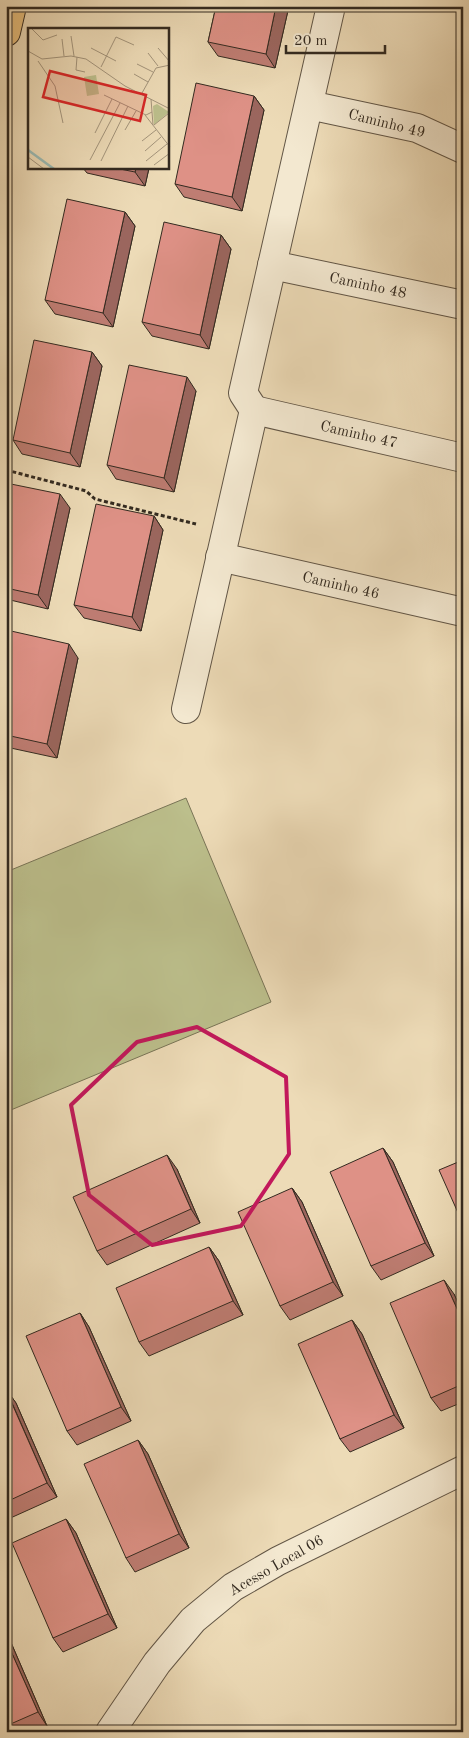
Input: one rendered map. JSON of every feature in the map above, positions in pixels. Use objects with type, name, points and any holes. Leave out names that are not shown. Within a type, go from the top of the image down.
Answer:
[{"type":"main road","points":[[6,32],[12,6]]},
{"type":"street","points":[[186,709],[254,410],[243,394],[331,6]]},
{"type":"street","name":"Caminho 49","points":[[309,105],[417,128],[463,148]]},
{"type":"street","name":"Caminho 48","points":[[272,266],[463,305]]},
{"type":"street","name":"Caminho 47","points":[[254,410],[463,458]]},
{"type":"street","name":"Caminho 46","points":[[223,544],[463,612]]},
{"type":"street","name":"Acesso Local 06","points":[[110,1732],[157,1663],[193,1620],[233,1587],[278,1561],[463,1470]]},
{"type":"path","points":[[6,470],[86,491],[95,499],[223,544]]},
{"type":"highlighted area","points":[[197,1027],[286,1077],[289,1154],[241,1226],[152,1245],[89,1195],[71,1105],[137,1042]]},
{"type":"green space","points":[[186,798],[271,1002],[6,1112],[6,872]]},
{"type":"building","points":[[216,6],[276,6],[266,54],[208,42]]},
{"type":"building","points":[[196,83],[254,96],[232,197],[175,184]]},
{"type":"building","points":[[120,169],[136,169],[135,172]]},
{"type":"building","points":[[67,199],[125,212],[103,313],[45,300]]},
{"type":"building","points":[[164,222],[221,235],[200,335],[142,322]]},
{"type":"building","points":[[34,340],[92,352],[70,453],[13,440]]},
{"type":"building","points":[[129,365],[187,377],[164,478],[107,465]]},
{"type":"building","points":[[6,483],[60,494],[38,595],[6,588]]},
{"type":"building","points":[[96,504],[154,516],[132,617],[74,605]]},
{"type":"building","points":[[11,631],[69,644],[47,744],[6,735],[6,655]]},
{"type":"building","points":[[383,1148],[425,1243],[371,1266],[330,1172]]},
{"type":"building","points":[[167,1155],[191,1209],[97,1251],[73,1197]]},
{"type":"building","points":[[463,1160],[463,1224],[439,1170]]},
{"type":"building","points":[[292,1188],[333,1282],[280,1306],[238,1212]]},
{"type":"building","points":[[209,1247],[233,1301],[139,1342],[116,1288]]},
{"type":"building","points":[[444,1280],[463,1322],[463,1384],[431,1398],[390,1303]]},
{"type":"building","points":[[80,1313],[121,1407],[67,1431],[26,1336]]},
{"type":"building","points":[[352,1320],[394,1415],[340,1439],[298,1344]]},
{"type":"building","points":[[6,1390],[47,1483],[6,1502]]},
{"type":"building","points":[[138,1440],[179,1534],[126,1558],[84,1464]]},
{"type":"building","points":[[66,1519],[108,1614],[53,1638],[12,1543]]},
{"type":"building","points":[[6,1640],[38,1712],[6,1726]]}]
